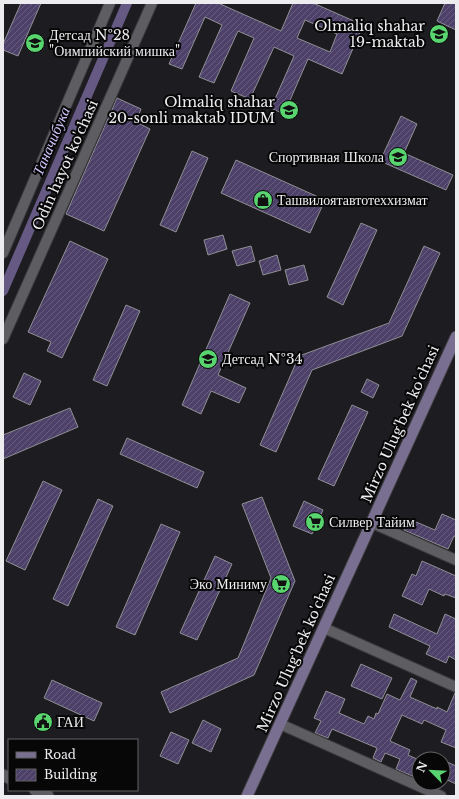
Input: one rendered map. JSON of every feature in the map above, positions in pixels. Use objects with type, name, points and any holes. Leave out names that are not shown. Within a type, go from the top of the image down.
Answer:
[{"type":"main road","name":"Mirzo Ulug'bek ko'chasi","points":[[372,522],[456,337]]},
{"type":"main road","name":"Mirzo Ulug‘bek ko'chasi","points":[[247,796],[372,522]]},
{"type":"street","name":"Odin hayot ko'chasi","points":[[3,253],[110,3]]},
{"type":"street","name":"Odin hayot ko'chasi","points":[[3,339],[152,3]]},
{"type":"street","points":[[372,522],[456,560]]},
{"type":"street","points":[[324,628],[456,687]]},
{"type":"street","points":[[280,724],[441,796]]},
{"type":"street","points":[[37,791],[48,796]]},
{"type":"building","points":[[21,3],[41,3],[18,56],[3,50],[3,44]]},
{"type":"building","points":[[196,3],[218,3],[281,31],[293,3],[313,3],[363,25],[342,74],[308,59],[284,114],[271,108],[294,56],[274,47],[250,99],[231,91],[254,38],[238,31],[214,83],[199,77],[222,25],[205,17],[182,69],[169,64]],"holes":[[[305,20],[337,34],[330,52],[297,38]]]},
{"type":"building","points":[[445,3],[456,3],[456,30],[437,21]]},
{"type":"building","points":[[117,98],[141,109],[136,122],[150,129],[104,231],[66,214]]},
{"type":"building","name":"Спортивная Школа","points":[[401,116],[417,124],[404,153],[453,175],[446,190],[380,161]]},
{"type":"building","points":[[192,151],[208,158],[176,232],[160,225]]},
{"type":"building","points":[[236,160],[325,200],[310,233],[221,193]]},
{"type":"building","points":[[361,223],[377,230],[343,305],[327,297]]},
{"type":"building","points":[[223,235],[227,249],[208,255],[204,240]]},
{"type":"building","points":[[70,241],[108,259],[62,358],[47,351],[51,342],[28,332]]},
{"type":"building","points":[[251,246],[255,261],[237,266],[232,251]]},
{"type":"building","points":[[424,246],[440,253],[402,336],[312,370],[276,452],[260,445],[299,356],[389,323]]},
{"type":"building","points":[[277,255],[281,270],[263,275],[259,261]]},
{"type":"building","points":[[304,265],[308,280],[289,285],[285,270]]},
{"type":"building","points":[[230,294],[250,303],[218,375],[246,388],[239,403],[211,391],[201,414],[182,405]]},
{"type":"building","points":[[126,305],[140,311],[107,386],[93,380]]},
{"type":"building","points":[[24,373],[41,381],[30,405],[13,397]]},
{"type":"building","points":[[367,379],[379,385],[373,398],[361,392]]},
{"type":"building","points":[[352,405],[368,412],[334,486],[318,479]]},
{"type":"building","points":[[70,408],[78,427],[3,459],[3,435]]},
{"type":"building","points":[[127,438],[204,472],[197,488],[120,454]]},
{"type":"building","points":[[43,481],[62,490],[25,570],[6,561]]},
{"type":"building","points":[[262,497],[295,581],[254,675],[170,713],[161,692],[238,658],[271,578],[242,504]]},
{"type":"building","points":[[98,499],[113,506],[68,606],[53,599]]},
{"type":"building","points":[[304,501],[323,510],[312,534],[293,526]]},
{"type":"building","points":[[442,514],[456,520],[456,537],[454,536],[448,549],[404,530],[409,519],[435,530]]},
{"type":"building","points":[[161,524],[180,532],[135,635],[116,627]]},
{"type":"building","points":[[215,556],[232,564],[197,640],[180,633]]},
{"type":"building","points":[[422,561],[456,576],[456,598],[445,594],[444,596],[429,589],[422,605],[402,596],[412,574],[416,576]]},
{"type":"building","points":[[394,614],[437,634],[445,614],[456,619],[456,660],[449,656],[446,663],[426,654],[430,646],[389,627]]},
{"type":"building","points":[[361,664],[392,678],[382,699],[351,686]]},
{"type":"building","points":[[411,678],[417,681],[410,697],[437,709],[437,707],[447,712],[456,693],[456,748],[441,742],[446,730],[424,720],[422,724],[402,715],[390,741],[410,750],[408,755],[411,756],[411,776],[396,769],[400,759],[385,753],[381,762],[373,758],[377,748],[332,729],[328,738],[315,733],[321,721],[314,718],[326,691],[345,699],[339,713],[364,724],[368,716],[374,719],[376,713],[378,714],[387,694],[400,700]]},
{"type":"building","points":[[52,680],[102,703],[94,721],[44,698]]},
{"type":"building","points":[[203,720],[221,729],[211,752],[192,743]]},
{"type":"building","points":[[171,732],[189,740],[178,764],[160,756]]},
{"type":"building","points":[[451,764],[456,766],[456,784],[451,782]]},
{"type":"waterway","name":"Таначибука","points":[[3,291],[127,3]]},
{"type":"place","name":"Olmaliq shahar 19-maktab","points":[[439,34]]},
{"type":"place","name":"Детсад №28 \"Оимпийский мишка\"","points":[[35,43]]},
{"type":"place","name":"Olmaliq shahar 20-sonli maktab IDUM","points":[[289,110]]},
{"type":"place","name":"Спортивная Школа","points":[[398,157]]},
{"type":"place","name":"Ташвилоятавтотеххизмат","points":[[263,200]]},
{"type":"place","name":"Детсад №34","points":[[208,359]]},
{"type":"place","name":"Силвер Тайим","points":[[315,522]]},
{"type":"place","name":"Эко Миниму","points":[[281,584]]},
{"type":"place","name":"ГАИ","points":[[43,722]]}]
